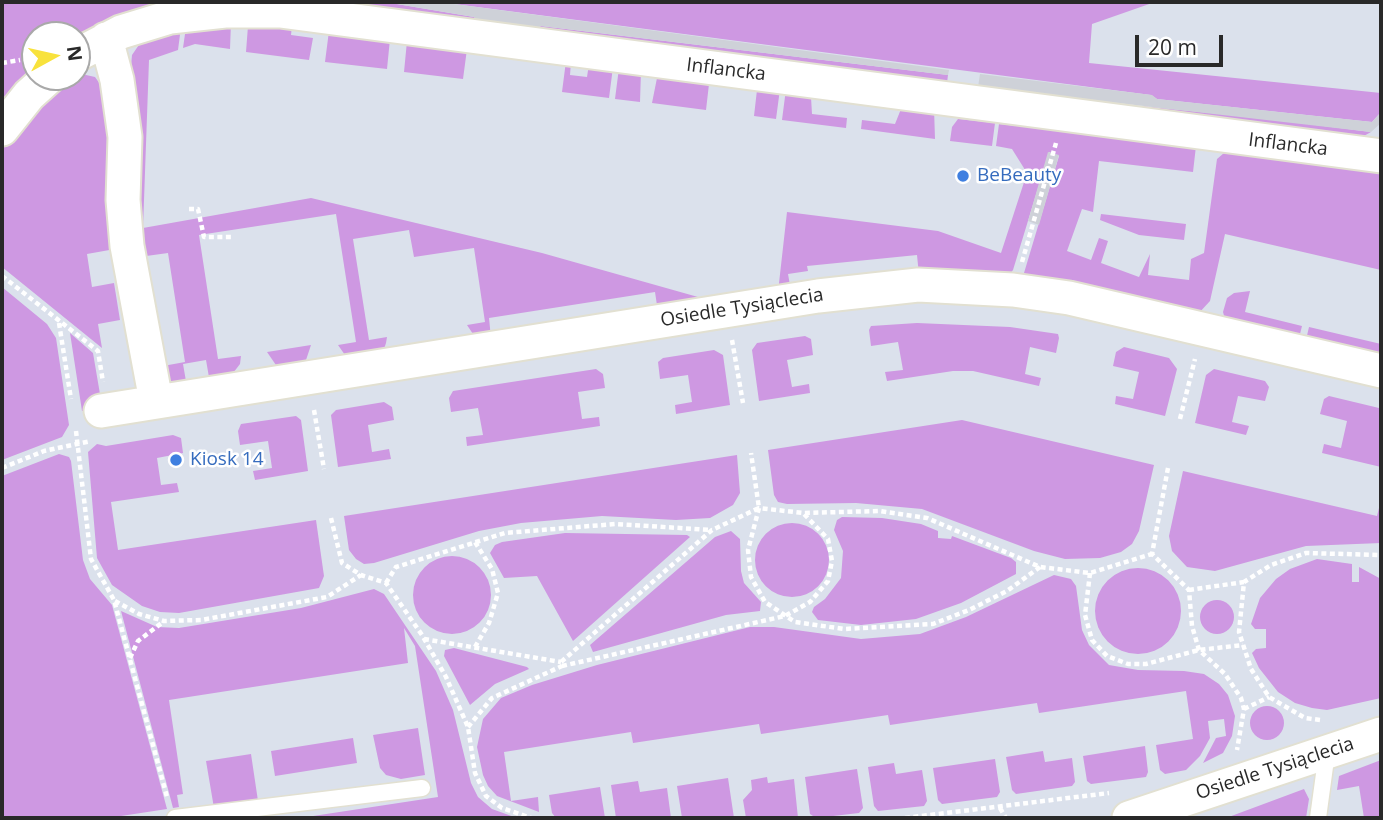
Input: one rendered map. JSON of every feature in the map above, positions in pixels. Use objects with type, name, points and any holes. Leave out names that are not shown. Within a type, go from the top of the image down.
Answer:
[{"type":"street","name":"Inflancka","points":[[91,47],[106,39],[170,17],[225,11],[280,11],[1379,152]]},
{"type":"street","points":[[106,39],[117,80],[125,137],[123,200],[127,246],[156,401]]},
{"type":"street","points":[[2,129],[35,91]]},
{"type":"street","name":"Osiedle Tysiąclecia","points":[[93,423],[156,401],[818,296],[918,285],[1013,290],[1069,298],[1204,350],[1381,370]]},
{"type":"street","name":"Osiedle Tysiąclecia","points":[[1122,805],[1296,760],[1321,739],[1381,734]]},
{"type":"lane","points":[[1318,818],[1321,739]]},
{"type":"lane","points":[[172,812],[422,788]]},
{"type":"path","points":[[1019,272],[1054,154]]},
{"type":"path","points":[[189,209],[198,209],[204,237],[233,237]]},
{"type":"path","points":[[2,276],[90,345]]},
{"type":"path","points":[[60,323],[70,392]]},
{"type":"path","points":[[719,343],[745,338]]},
{"type":"path","points":[[732,341],[743,403]]},
{"type":"path","points":[[1182,355],[1204,350]]},
{"type":"path","points":[[1180,419],[1204,350]]},
{"type":"path","points":[[301,412],[328,408]]},
{"type":"path","points":[[314,410],[324,469]]},
{"type":"path","points":[[2,468],[44,451],[77,444],[93,423]]},
{"type":"path","points":[[93,423],[77,444],[91,559],[114,600],[172,812]]},
{"type":"path","points":[[751,453],[760,508],[748,550],[751,577],[765,602],[795,622],[844,629],[933,624],[1007,591],[1040,567]]},
{"type":"path","points":[[1153,554],[1168,468]]},
{"type":"path","points":[[561,664],[712,530],[760,508],[803,513],[879,511],[927,518],[1040,567],[1090,573],[1153,554]]},
{"type":"path","points":[[468,727],[492,698],[561,664],[786,616],[810,602],[828,581],[832,561],[828,539],[803,513]]},
{"type":"path","points":[[331,518],[342,563],[361,575],[386,583],[424,639],[468,727],[475,773],[486,796],[502,808],[531,818]]},
{"type":"path","points":[[386,583],[397,567],[505,533],[615,524],[712,530]]},
{"type":"path","points":[[475,542],[492,569],[498,593],[489,623],[475,648]]},
{"type":"path","points":[[1189,590],[1244,582],[1271,565],[1306,553],[1381,555]]},
{"type":"path","points":[[1153,554],[1189,590],[1192,626],[1199,650],[1226,674],[1244,709],[1235,756],[1247,751]]},
{"type":"path","points":[[1090,573],[1085,615],[1092,640],[1107,656],[1128,664],[1146,664],[1199,650],[1243,645]]},
{"type":"path","points":[[114,600],[139,614],[164,621],[201,620],[327,597],[361,575]]},
{"type":"path","points":[[1244,582],[1239,632],[1251,669],[1269,697],[1305,718],[1327,721],[1321,739]]},
{"type":"path","points":[[130,659],[138,641],[164,621]]},
{"type":"path","points":[[424,639],[561,664]]},
{"type":"path","points":[[1244,709],[1269,697]]},
{"type":"path","points":[[905,818],[1000,808],[1122,805]]},
{"type":"path","points":[[1000,808],[1006,818]]},
{"type":"shaded area","points":[[2,2],[203,2],[91,36],[91,21],[21,21],[21,84],[2,102]]},
{"type":"shaded area","points":[[293,2],[385,2],[474,17],[483,27]]},
{"type":"shaded area","points":[[385,2],[439,2],[949,70],[948,75],[541,26],[527,33],[483,27],[474,17]]},
{"type":"shaded area","points":[[439,2],[1155,2],[1092,24],[1089,63],[1381,93],[1381,112],[1372,122],[1157,99],[1151,95]]},
{"type":"shaded area","points":[[231,22],[230,49],[195,44],[183,48],[186,27]]},
{"type":"shaded area","points":[[248,26],[292,26],[291,35],[313,38],[309,60],[246,52]]},
{"type":"shaded area","points":[[541,26],[948,75],[947,83],[527,33]]},
{"type":"shaded area","points":[[181,27],[178,50],[149,60],[143,228],[311,198],[542,253],[698,297],[697,306],[658,312],[655,292],[489,318],[491,338],[475,337],[467,325],[485,322],[474,248],[414,257],[409,230],[353,239],[369,340],[387,337],[384,349],[345,355],[338,345],[356,342],[336,214],[199,235],[218,359],[241,356],[240,364],[230,377],[210,383],[206,360],[183,364],[187,387],[171,384],[166,380],[163,366],[185,362],[168,253],[139,257],[135,87],[131,66],[132,55],[145,36]]},
{"type":"shaded area","points":[[329,31],[390,39],[387,69],[325,62]]},
{"type":"shaded area","points":[[407,41],[467,49],[463,79],[404,72]]},
{"type":"shaded area","points":[[566,61],[571,62],[570,75],[587,77],[589,64],[613,67],[609,98],[562,92]]},
{"type":"shaded area","points":[[619,68],[641,71],[640,102],[615,99]]},
{"type":"shaded area","points":[[658,73],[709,84],[706,110],[652,103]]},
{"type":"shaded area","points":[[980,74],[1152,95],[1157,99],[1372,122],[1381,112],[1381,123],[1371,132],[978,87]]},
{"type":"shaded area","points":[[91,76],[100,84],[105,95],[109,127],[115,249],[87,254],[92,287],[114,283],[120,320],[98,324],[102,348],[2,267],[2,141],[48,91],[91,91]]},
{"type":"shaded area","points":[[780,89],[776,119],[754,116],[757,90]]},
{"type":"shaded area","points":[[786,89],[811,97],[812,114],[847,118],[846,128],[782,120]]},
{"type":"shaded area","points":[[1141,106],[1371,132],[1362,137],[1144,111]]},
{"type":"shaded area","points":[[934,108],[935,139],[861,129],[862,120],[895,124],[901,109]]},
{"type":"shaded area","points":[[1018,118],[1196,146],[1193,172],[1099,161],[1093,212],[1082,209],[1067,251],[1091,260],[1099,238],[1108,241],[1101,263],[1139,277],[1150,254],[1148,275],[1189,280],[1191,259],[1204,253],[1217,159],[1224,153],[1381,172],[1381,270],[1225,234],[1210,301],[1198,314],[1027,283],[1024,273],[1059,156],[1049,152],[1013,270],[1005,280],[919,275],[917,255],[807,266],[808,271],[788,274],[791,291],[778,292],[787,212],[938,231],[1001,253],[1027,173],[1012,149],[996,146],[999,124],[1017,126]]},
{"type":"shaded area","points":[[958,119],[995,123],[992,146],[950,141],[952,127]]},
{"type":"shaded area","points":[[1048,152],[1059,155],[1039,225],[1028,221]]},
{"type":"shaded area","points":[[1101,214],[1186,224],[1184,240],[1139,235],[1100,220]]},
{"type":"shaded area","points":[[2,287],[47,324],[56,338],[69,425],[62,437],[2,460]]},
{"type":"shaded area","points":[[1250,291],[1245,312],[1302,326],[1298,342],[1225,319],[1223,312],[1227,298],[1234,293]]},
{"type":"shaded area","points":[[917,323],[1010,327],[1058,334],[1059,338],[1056,353],[1030,347],[1025,374],[1041,378],[1039,386],[973,371],[953,371],[887,381],[885,372],[903,370],[898,342],[871,346],[871,326]]},
{"type":"shaded area","points":[[1309,327],[1381,344],[1381,361],[1305,344]]},
{"type":"shaded area","points":[[70,333],[93,353],[101,400],[97,409],[82,411]]},
{"type":"shaded area","points":[[805,336],[811,339],[813,355],[787,360],[792,387],[809,384],[810,393],[759,401],[752,350],[757,343]]},
{"type":"shaded area","points":[[311,345],[305,363],[278,368],[267,352]]},
{"type":"shaded area","points":[[1124,347],[1169,358],[1177,369],[1165,416],[1115,404],[1116,396],[1133,399],[1139,372],[1113,366],[1116,352]]},
{"type":"shaded area","points":[[714,350],[723,355],[730,405],[676,414],[675,405],[692,402],[688,375],[660,379],[658,362],[663,358]]},
{"type":"shaded area","points":[[596,369],[603,374],[605,388],[578,392],[582,419],[599,417],[600,426],[467,446],[466,437],[483,435],[478,408],[451,412],[449,398],[453,391]]},
{"type":"shaded area","points":[[1214,369],[1265,381],[1269,387],[1265,401],[1238,396],[1232,422],[1249,426],[1246,435],[1195,423],[1206,375]]},
{"type":"shaded area","points":[[1329,396],[1379,408],[1381,467],[1322,453],[1324,444],[1341,448],[1347,421],[1320,414],[1324,399]]},
{"type":"shaded area","points":[[384,402],[392,407],[394,420],[368,425],[372,452],[389,449],[391,459],[338,467],[331,415],[336,410]]},
{"type":"shaded area","points":[[296,416],[301,420],[308,471],[255,480],[253,471],[272,468],[268,441],[240,445],[238,431],[241,424]]},
{"type":"shaded area","points":[[962,420],[1154,465],[1139,531],[1132,544],[1121,552],[1100,558],[1065,559],[1034,551],[922,509],[856,503],[787,504],[778,502],[774,495],[768,450]]},
{"type":"shaded area","points":[[173,435],[181,438],[183,453],[157,458],[161,485],[177,483],[179,492],[111,502],[118,550],[316,520],[324,576],[319,588],[179,613],[160,612],[142,606],[112,585],[97,558],[88,452],[97,444],[106,446]]},
{"type":"shaded area","points":[[59,454],[69,457],[71,461],[83,560],[90,579],[112,605],[167,809],[108,818],[2,818],[2,476]]},
{"type":"shaded area","points":[[737,455],[740,493],[733,505],[710,518],[676,520],[602,516],[521,523],[479,531],[364,564],[349,550],[344,516]]},
{"type":"shaded area","points":[[1183,471],[1377,516],[1381,500],[1381,543],[1306,546],[1215,571],[1187,567],[1172,551],[1169,536]]},
{"type":"shaded area","points":[[842,517],[882,518],[921,524],[938,531],[938,538],[951,539],[952,536],[1011,558],[1016,562],[1016,574],[961,603],[916,619],[861,625],[818,620],[812,612],[814,607],[825,599],[841,578],[843,551],[834,530],[837,520]]},
{"type":"shaded area","points":[[792,523],[813,529],[823,539],[829,560],[823,581],[813,591],[792,597],[771,591],[761,581],[755,560],[761,539],[771,529]]},
{"type":"shaded area","points":[[731,531],[740,539],[744,583],[761,602],[760,611],[726,615],[593,652],[590,645],[715,537]]},
{"type":"shaded area","points":[[565,533],[690,537],[573,641],[537,576],[504,578],[490,553],[495,545],[502,542]]},
{"type":"shaded area","points":[[444,556],[460,556],[474,562],[485,573],[491,587],[491,603],[485,617],[474,628],[460,634],[444,634],[430,628],[419,617],[413,603],[413,587],[419,573],[430,562]]},
{"type":"shaded area","points":[[1317,559],[1352,564],[1352,582],[1359,582],[1359,567],[1381,579],[1381,698],[1327,710],[1295,703],[1278,692],[1259,668],[1252,653],[1256,649],[1266,648],[1266,629],[1255,629],[1251,624],[1260,598],[1276,579],[1290,569]]},
{"type":"shaded area","points":[[1138,568],[1162,575],[1174,587],[1181,611],[1174,635],[1162,647],[1138,654],[1114,647],[1102,635],[1095,611],[1102,587],[1114,575]]},
{"type":"shaded area","points":[[1054,575],[1071,579],[1076,586],[1082,630],[1089,645],[1109,665],[1138,670],[1204,674],[1219,684],[1228,695],[1235,716],[1232,736],[1223,753],[1203,763],[1216,738],[1226,736],[1224,719],[1208,721],[1210,738],[1200,756],[1186,770],[1165,774],[1160,770],[1156,745],[1193,739],[1186,691],[1039,713],[1037,703],[890,725],[888,715],[761,734],[759,724],[633,743],[631,732],[504,752],[511,801],[538,797],[539,812],[497,796],[483,775],[477,747],[483,719],[501,698],[532,685],[597,665],[750,627],[774,627],[861,639],[920,634],[966,617]]},
{"type":"shaded area","points":[[374,589],[384,594],[436,671],[453,710],[471,783],[478,797],[492,809],[517,818],[300,818],[438,797],[415,646],[404,628],[408,663],[169,700],[183,794],[177,795],[179,807],[173,808],[121,611],[157,627],[179,628],[301,608]]},
{"type":"shaded area","points":[[1217,600],[1229,605],[1234,617],[1229,629],[1217,634],[1205,629],[1200,617],[1205,605]]},
{"type":"shaded area","points":[[454,648],[529,669],[495,684],[470,705],[444,656],[445,650]]},
{"type":"shaded area","points":[[1267,706],[1279,711],[1284,723],[1279,735],[1267,740],[1255,735],[1250,723],[1255,711]]},
{"type":"shaded area","points":[[418,728],[425,775],[401,779],[386,775],[380,768],[373,735]]},
{"type":"shaded area","points":[[353,738],[357,763],[275,776],[271,751]]},
{"type":"shaded area","points":[[1145,746],[1148,772],[1146,777],[1091,784],[1087,781],[1083,756]]},
{"type":"shaded area","points":[[1043,751],[1045,762],[1072,758],[1075,782],[1072,786],[1016,794],[1012,790],[1006,757]]},
{"type":"shaded area","points":[[251,754],[258,801],[214,808],[206,761]]},
{"type":"shaded area","points":[[995,759],[1000,792],[997,797],[942,804],[938,800],[933,768]]},
{"type":"shaded area","points":[[1381,760],[1381,818],[1364,818],[1359,786],[1337,790],[1339,776]]},
{"type":"shaded area","points":[[894,763],[896,774],[922,770],[927,801],[924,806],[878,811],[874,806],[868,767]]},
{"type":"shaded area","points":[[857,769],[863,808],[859,813],[816,818],[810,814],[805,777]]},
{"type":"shaded area","points":[[767,777],[768,783],[794,779],[798,818],[746,818],[743,800],[752,790],[751,780]]},
{"type":"shaded area","points":[[728,778],[734,818],[682,818],[677,786]]},
{"type":"shaded area","points":[[638,781],[640,792],[667,788],[671,818],[616,818],[611,785]]},
{"type":"shaded area","points":[[600,787],[605,818],[556,818],[552,813],[549,795]]},
{"type":"shaded area","points":[[1304,789],[1309,799],[1306,818],[1226,818]]},
{"type":"place","name":"BeBeauty","points":[[963,176]]},
{"type":"place","name":"Kiosk 14","points":[[176,460]]}]
